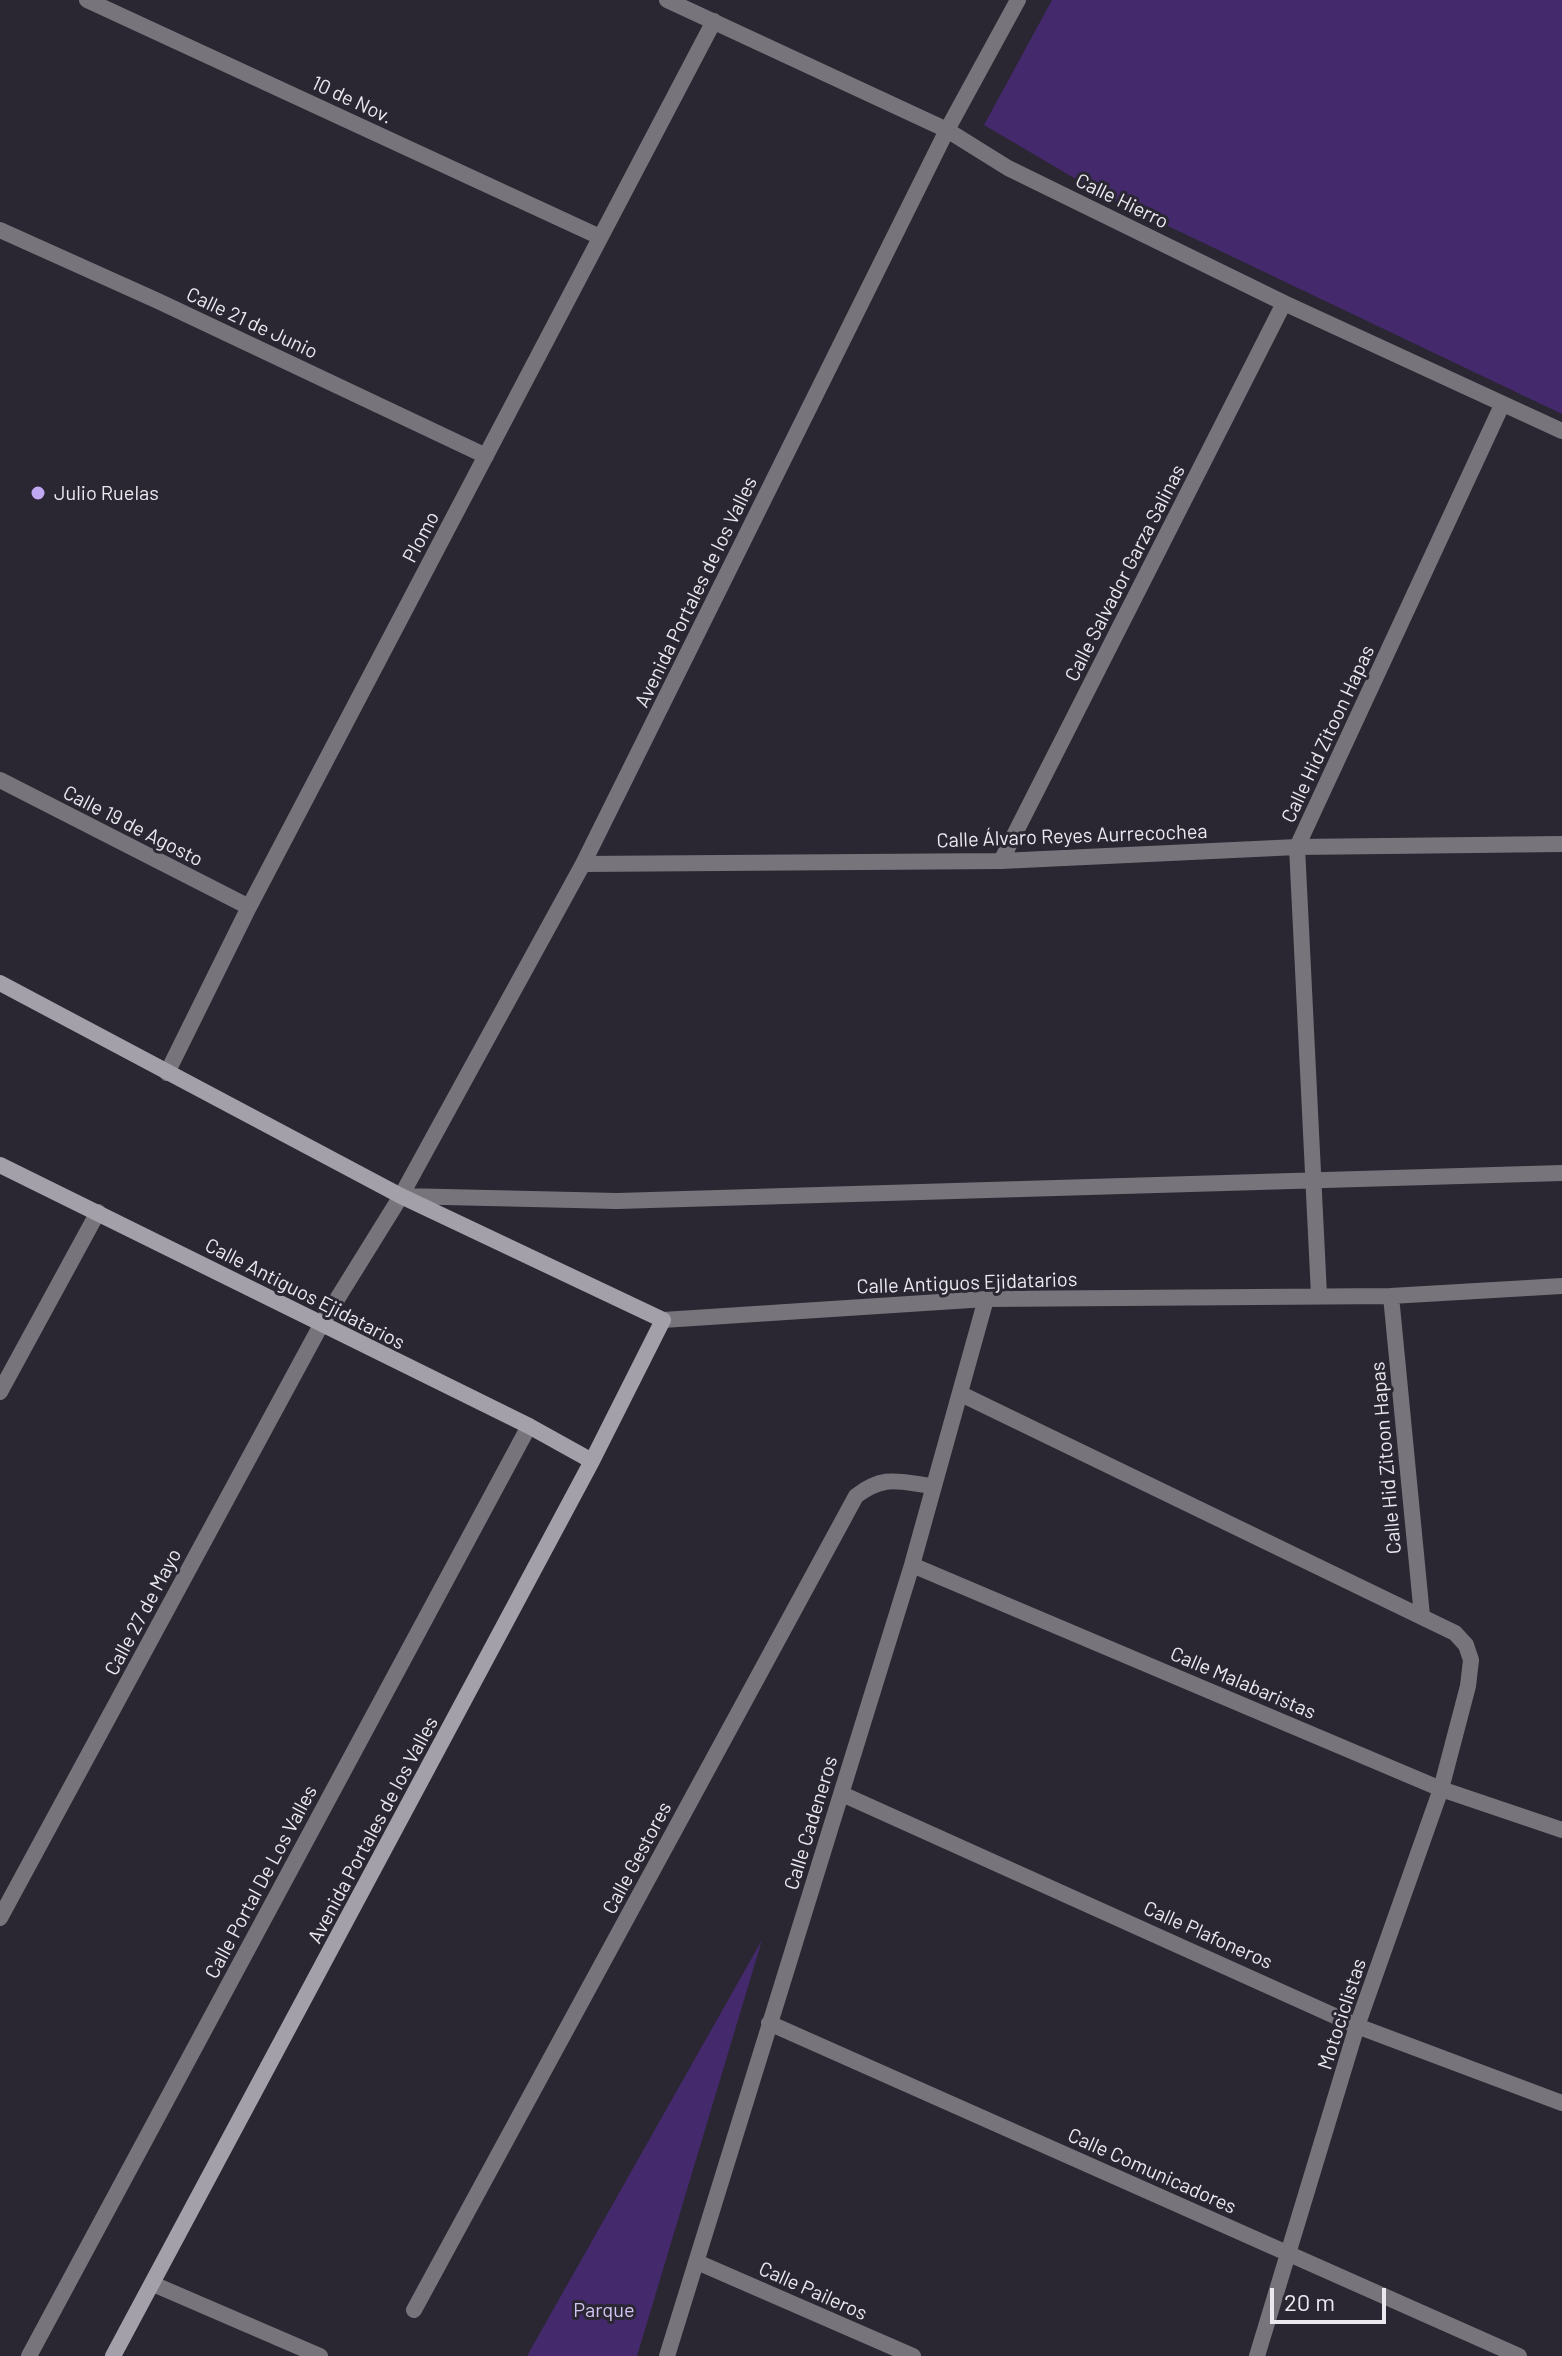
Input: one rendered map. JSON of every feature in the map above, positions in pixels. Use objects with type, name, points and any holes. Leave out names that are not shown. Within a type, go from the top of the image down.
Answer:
[{"type":"street","name":"10 de Nov.","points":[[87,0],[600,237]]},
{"type":"street","name":"Calle Hierro","points":[[667,0],[947,130],[1008,168],[1284,303],[1562,431]]},
{"type":"street","name":"Avenida Portales de los Valles","points":[[401,1196],[583,864],[947,130],[1018,0]]},
{"type":"street","name":"Plomo","points":[[167,1073],[249,907],[714,21]]},
{"type":"street","name":"Calle 21 de Junio","points":[[0,230],[486,456]]},
{"type":"street","name":"Calle Salvador Garza Salinas","points":[[1001,861],[1284,303]]},
{"type":"street","name":"Calle Hid Zitoon Hapas","points":[[1319,1295],[1297,847],[1502,405]]},
{"type":"street","name":"Calle 19 de Agosto","points":[[0,780],[249,907]]},
{"type":"street","name":"Calle Álvaro Reyes Aurrecochea","points":[[583,864],[1001,861],[1297,847],[1560,841]]},
{"type":"street","name":"Calle Antiguos Ejidatarios","points":[[0,983],[401,1196],[663,1320],[986,1299],[1391,1296],[1562,1286]]},
{"type":"street","name":"Calle Antiguos Ejidatarios","points":[[0,1165],[529,1426],[592,1461]]},
{"type":"street","name":"Calle Antiguos Ejidatarios","points":[[401,1196],[617,1201],[1562,1173]]},
{"type":"street","name":"Calle 27 de Mayo","points":[[0,1918],[321,1325],[401,1196]]},
{"type":"street","points":[[0,1392],[98,1212]]},
{"type":"street","name":"Calle Hid Zitoon Hapas","points":[[1391,1296],[1422,1616]]},
{"type":"street","name":"Calle Cadeneros","points":[[667,2356],[912,1565],[986,1299]]},
{"type":"street","name":"Avenida Portales de los Valles","points":[[113,2356],[592,1461],[663,1320]]},
{"type":"street","points":[[961,1394],[1422,1616]]},
{"type":"street","name":"Calle Portal De Los Valles","points":[[29,2356],[529,1426]]},
{"type":"street","name":"Calle Gestores","points":[[414,2310],[856,1496],[873,1483],[893,1481],[933,1486]]},
{"type":"street","name":"Calle Malabaristas","points":[[912,1565],[1441,1789],[1562,1830]]},
{"type":"street","name":"Motociclistas","points":[[1257,2356],[1357,2026],[1441,1789],[1468,1686],[1471,1660],[1466,1645],[1455,1633],[1422,1616]]},
{"type":"street","name":"Calle Plafoneros","points":[[842,1794],[1357,2026],[1562,2103]]},
{"type":"street","name":"Calle Comunicadores","points":[[769,2023],[1519,2356]]},
{"type":"street","name":"Calle Paileros","points":[[697,2262],[913,2356]]},
{"type":"street","points":[[153,2284],[320,2356]]},
{"type":"green space","points":[[1052,0],[1562,0],[1562,414],[1103,195],[984,125]]},
{"type":"green space","name":"Parque","points":[[762,1940],[637,2356],[527,2356]]},
{"type":"place","name":"Julio Ruelas","points":[[38,493]]}]
